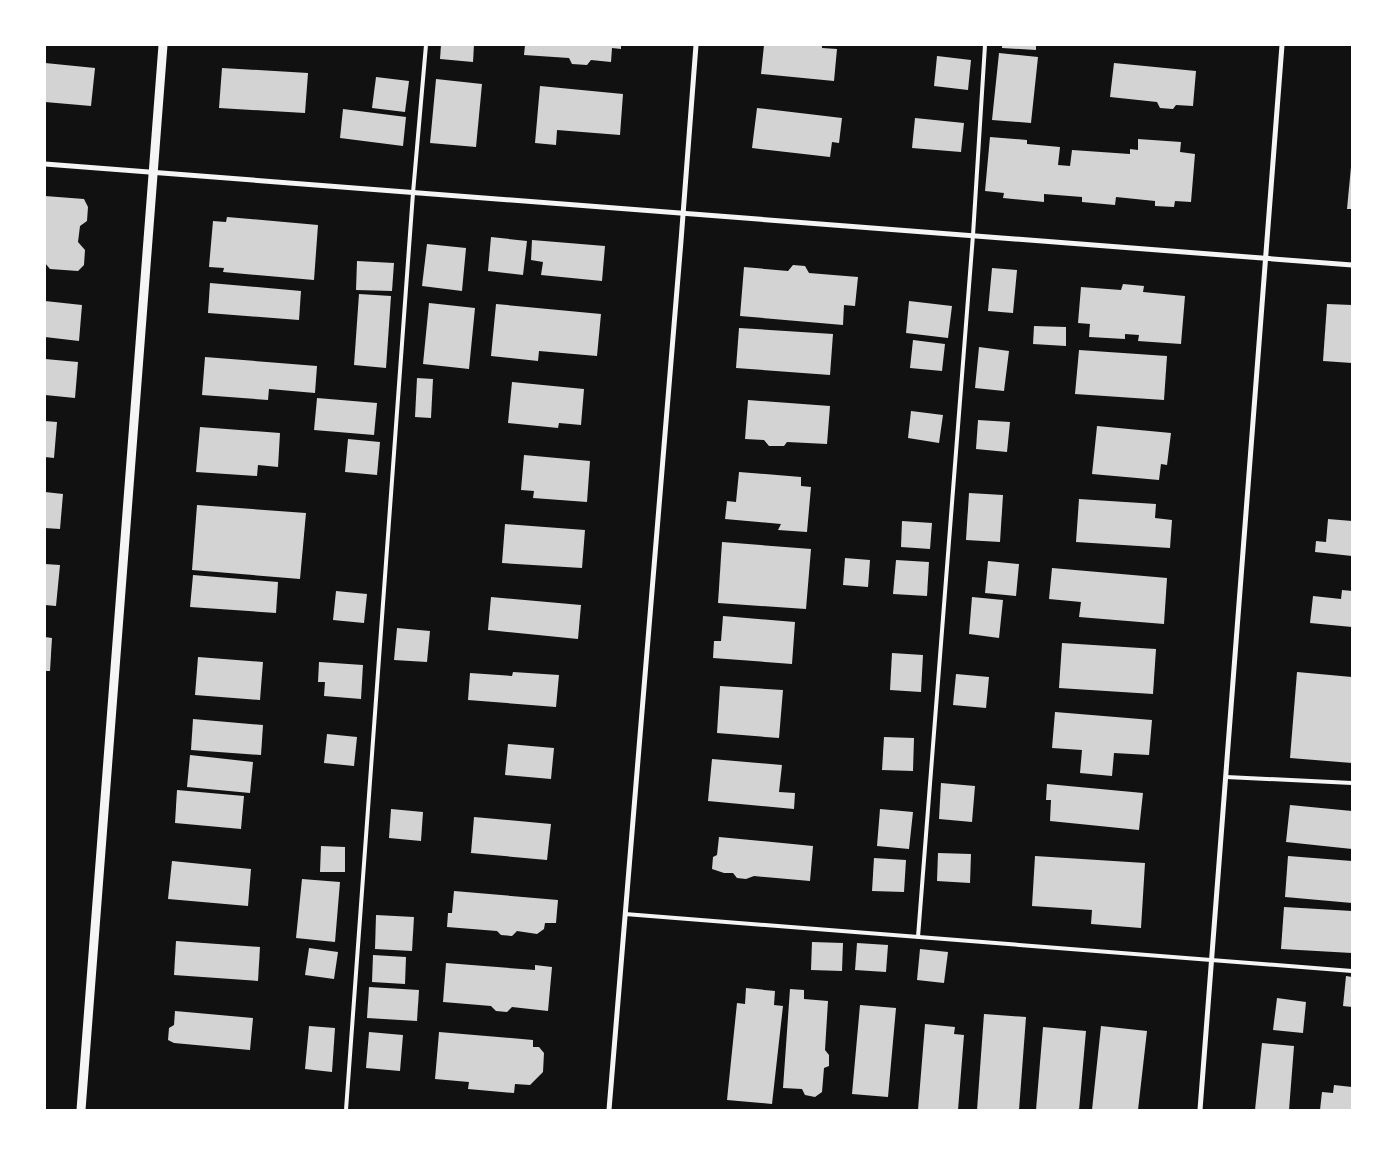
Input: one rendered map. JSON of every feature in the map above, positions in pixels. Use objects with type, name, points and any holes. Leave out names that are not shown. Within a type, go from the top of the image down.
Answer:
[{"type":"street","points":[[81,1110],[163,45]]},
{"type":"street","points":[[609,1110],[696,45]]},
{"type":"street","points":[[1200,1110],[1282,45]]},
{"type":"street","points":[[45,164],[153,174],[1352,264]]},
{"type":"lane","points":[[346,1110],[413,193],[426,45]]},
{"type":"lane","points":[[918,937],[973,235],[985,45]]},
{"type":"lane","points":[[1226,777],[1352,783]]},
{"type":"lane","points":[[626,914],[1352,971]]},
{"type":"building","points":[[441,45],[474,45],[473,62],[440,59]]},
{"type":"building","points":[[525,45],[621,45],[621,49],[612,48],[611,62],[591,60],[587,65],[572,64],[569,58],[524,55]]},
{"type":"building","points":[[764,45],[822,45],[822,48],[837,49],[834,81],[761,74]]},
{"type":"building","points":[[1002,45],[1036,45],[1036,50],[1002,48]]},
{"type":"building","points":[[999,53],[1038,57],[1031,123],[992,120]]},
{"type":"building","points":[[937,56],[971,60],[968,90],[934,86]]},
{"type":"building","points":[[45,63],[95,68],[91,106],[45,102]]},
{"type":"building","points":[[1114,63],[1196,71],[1193,106],[1176,105],[1173,109],[1160,108],[1157,102],[1110,97]]},
{"type":"building","points":[[222,68],[308,73],[305,113],[219,108]]},
{"type":"building","points":[[376,77],[409,81],[405,112],[372,108]]},
{"type":"building","points":[[436,79],[482,84],[476,147],[430,143]]},
{"type":"building","points":[[540,86],[623,94],[620,135],[557,130],[556,145],[535,143]]},
{"type":"building","points":[[757,108],[842,118],[839,143],[832,142],[830,157],[752,148]]},
{"type":"building","points":[[343,109],[406,117],[403,146],[340,138]]},
{"type":"building","points":[[915,118],[964,123],[961,152],[912,148]]},
{"type":"building","points":[[990,137],[1027,140],[1027,144],[1060,147],[1058,165],[1070,166],[1072,150],[1130,154],[1130,149],[1138,150],[1138,139],[1181,142],[1180,152],[1195,154],[1191,202],[1175,201],[1174,207],[1155,206],[1155,201],[1116,197],[1115,205],[1082,202],[1082,197],[1044,194],[1044,202],[1003,198],[1004,193],[985,191]]},
{"type":"building","points":[[1351,167],[1352,209],[1347,209]]},
{"type":"building","points":[[45,196],[84,199],[88,207],[87,221],[80,226],[78,242],[85,250],[84,265],[78,271],[50,269],[45,263]]},
{"type":"building","points":[[227,217],[318,225],[314,280],[223,272],[224,268],[209,267],[213,221],[226,222]]},
{"type":"building","points":[[491,237],[527,241],[523,275],[488,271]]},
{"type":"building","points":[[532,240],[605,246],[602,281],[541,275],[543,262],[531,260]]},
{"type":"building","points":[[427,244],[466,248],[462,291],[422,286]]},
{"type":"building","points":[[357,261],[394,263],[392,291],[356,290]]},
{"type":"building","points":[[793,265],[805,266],[809,273],[858,277],[855,306],[844,305],[843,325],[740,316],[744,267],[788,271]]},
{"type":"building","points":[[992,268],[1017,270],[1013,313],[988,311]]},
{"type":"building","points":[[210,283],[301,291],[299,320],[208,313]]},
{"type":"building","points":[[1123,284],[1144,286],[1143,292],[1185,296],[1181,344],[1138,341],[1139,335],[1125,334],[1125,339],[1089,337],[1090,324],[1078,323],[1081,287],[1121,290]]},
{"type":"building","points":[[359,294],[391,296],[386,368],[354,365]]},
{"type":"building","points":[[45,301],[82,305],[79,341],[45,337]]},
{"type":"building","points":[[909,301],[952,306],[948,338],[906,333]]},
{"type":"building","points":[[429,303],[475,308],[469,369],[423,364]]},
{"type":"building","points":[[496,304],[601,314],[597,356],[539,351],[538,361],[491,356]]},
{"type":"building","points":[[1327,304],[1352,305],[1352,363],[1323,361]]},
{"type":"building","points":[[1034,326],[1066,327],[1066,346],[1033,344]]},
{"type":"building","points":[[739,328],[833,334],[830,375],[736,368]]},
{"type":"building","points":[[913,340],[945,344],[942,371],[910,368]]},
{"type":"building","points":[[979,347],[1009,351],[1004,391],[975,388]]},
{"type":"building","points":[[1079,350],[1167,356],[1164,400],[1075,394]]},
{"type":"building","points":[[205,357],[317,366],[315,393],[269,389],[268,400],[202,395]]},
{"type":"building","points":[[45,359],[78,362],[75,398],[45,395]]},
{"type":"building","points":[[417,378],[433,379],[431,418],[415,417]]},
{"type":"building","points":[[512,382],[584,389],[581,425],[559,423],[558,428],[508,423]]},
{"type":"building","points":[[317,398],[377,403],[374,435],[314,430]]},
{"type":"building","points":[[748,400],[830,406],[827,444],[787,442],[784,446],[769,446],[764,440],[745,439]]},
{"type":"building","points":[[911,411],[943,415],[939,443],[908,438]]},
{"type":"building","points":[[978,420],[1010,422],[1007,452],[976,449]]},
{"type":"building","points":[[45,421],[57,422],[54,458],[45,457]]},
{"type":"building","points":[[1097,426],[1171,433],[1167,465],[1161,464],[1159,480],[1092,474]]},
{"type":"building","points":[[200,427],[280,433],[278,467],[258,465],[257,476],[196,472]]},
{"type":"building","points":[[348,439],[380,442],[377,475],[345,472]]},
{"type":"building","points":[[524,455],[590,461],[587,502],[533,498],[534,491],[521,490]]},
{"type":"building","points":[[739,472],[801,477],[801,486],[811,487],[807,532],[778,530],[781,524],[725,519],[727,501],[736,502]]},
{"type":"building","points":[[45,492],[63,494],[60,529],[45,528]]},
{"type":"building","points":[[969,493],[1003,495],[1000,542],[966,540]]},
{"type":"building","points":[[1079,499],[1156,504],[1155,518],[1172,520],[1170,548],[1076,542]]},
{"type":"building","points":[[197,505],[306,513],[300,579],[192,570]]},
{"type":"building","points":[[1328,519],[1352,521],[1352,556],[1315,552],[1316,541],[1326,542]]},
{"type":"building","points":[[902,521],[932,523],[930,549],[901,547]]},
{"type":"building","points":[[505,524],[585,530],[582,568],[502,563]]},
{"type":"building","points":[[722,542],[811,549],[806,609],[718,603]]},
{"type":"building","points":[[845,558],[870,560],[868,587],[843,585]]},
{"type":"building","points":[[896,560],[929,562],[927,596],[893,594]]},
{"type":"building","points":[[988,561],[1019,564],[1016,596],[985,593]]},
{"type":"building","points":[[45,564],[60,565],[56,606],[45,605]]},
{"type":"building","points":[[1052,568],[1167,578],[1164,624],[1079,617],[1081,602],[1049,599]]},
{"type":"building","points":[[193,575],[278,582],[276,613],[190,607]]},
{"type":"building","points":[[1342,590],[1352,591],[1352,627],[1310,623],[1313,596],[1341,599]]},
{"type":"building","points":[[336,591],[367,594],[364,623],[333,620]]},
{"type":"building","points":[[491,597],[581,605],[578,639],[488,630]]},
{"type":"building","points":[[972,597],[1003,600],[999,638],[969,634]]},
{"type":"building","points":[[723,616],[795,622],[792,664],[713,658],[714,641],[721,641]]},
{"type":"building","points":[[397,628],[430,631],[427,662],[394,660]]},
{"type":"building","points":[[45,637],[52,638],[50,671],[45,671]]},
{"type":"building","points":[[1062,643],[1156,649],[1153,694],[1059,688]]},
{"type":"building","points":[[892,653],[923,655],[921,692],[890,690]]},
{"type":"building","points":[[198,657],[263,662],[260,700],[195,695]]},
{"type":"building","points":[[319,662],[363,665],[361,699],[324,696],[325,682],[318,682]]},
{"type":"building","points":[[513,672],[559,675],[556,707],[468,700],[470,673],[512,676]]},
{"type":"building","points":[[1297,672],[1352,677],[1352,763],[1290,758]]},
{"type":"building","points":[[956,674],[989,677],[986,708],[953,705]]},
{"type":"building","points":[[720,686],[783,690],[779,738],[717,733]]},
{"type":"building","points":[[1055,712],[1152,720],[1149,755],[1114,753],[1112,776],[1080,773],[1082,750],[1052,748]]},
{"type":"building","points":[[193,719],[263,725],[261,755],[191,750]]},
{"type":"building","points":[[327,734],[357,737],[354,766],[324,763]]},
{"type":"building","points":[[884,737],[914,738],[913,771],[882,770]]},
{"type":"building","points":[[508,744],[554,748],[551,779],[505,775]]},
{"type":"building","points":[[190,755],[253,762],[250,793],[187,787]]},
{"type":"building","points":[[712,759],[782,765],[779,792],[795,793],[794,809],[708,801]]},
{"type":"building","points":[[941,783],[975,786],[972,822],[939,819]]},
{"type":"building","points":[[1047,784],[1143,793],[1139,830],[1050,821],[1051,800],[1046,800]]},
{"type":"building","points":[[177,790],[244,796],[241,829],[175,823]]},
{"type":"building","points":[[1290,805],[1352,811],[1352,849],[1286,842]]},
{"type":"building","points":[[391,809],[423,812],[421,841],[389,838]]},
{"type":"building","points":[[880,809],[913,812],[909,849],[877,846]]},
{"type":"building","points":[[474,817],[551,824],[547,860],[471,853]]},
{"type":"building","points":[[719,837],[813,846],[810,881],[754,876],[746,879],[737,878],[733,873],[724,873],[712,869],[713,857],[717,855]]},
{"type":"building","points":[[321,846],[345,847],[345,872],[320,872]]},
{"type":"building","points":[[938,853],[971,854],[970,883],[937,881]]},
{"type":"building","points":[[1035,856],[1145,863],[1141,928],[1091,924],[1092,910],[1032,906]]},
{"type":"building","points":[[1288,856],[1352,861],[1352,903],[1285,897]]},
{"type":"building","points":[[874,858],[906,860],[904,892],[872,891]]},
{"type":"building","points":[[172,861],[251,869],[248,906],[168,899]]},
{"type":"building","points":[[302,879],[340,882],[335,942],[296,938]]},
{"type":"building","points":[[454,891],[558,900],[556,923],[545,923],[544,929],[537,934],[517,931],[512,936],[501,935],[497,931],[447,927],[448,913],[452,913]]},
{"type":"building","points":[[1284,907],[1352,911],[1352,953],[1281,949]]},
{"type":"building","points":[[376,915],[414,917],[412,951],[375,949]]},
{"type":"building","points":[[176,941],[260,947],[258,981],[174,975]]},
{"type":"building","points":[[812,942],[843,943],[842,971],[811,970]]},
{"type":"building","points":[[857,943],[888,945],[886,972],[855,970]]},
{"type":"building","points":[[309,948],[338,952],[334,979],[305,975]]},
{"type":"building","points":[[920,949],[948,952],[944,983],[917,980]]},
{"type":"building","points":[[373,955],[406,957],[405,984],[372,982]]},
{"type":"building","points":[[446,963],[535,970],[535,965],[552,967],[548,1011],[512,1007],[507,1012],[496,1011],[491,1006],[443,1002]]},
{"type":"building","points":[[1346,976],[1352,977],[1352,1007],[1343,1006]]},
{"type":"building","points":[[369,987],[419,990],[417,1021],[367,1018]]},
{"type":"building","points":[[746,988],[775,991],[774,1005],[783,1006],[772,1104],[727,1100],[737,1003],[745,1004]]},
{"type":"building","points":[[790,989],[804,990],[804,999],[828,1001],[825,1050],[829,1055],[829,1066],[824,1068],[822,1092],[815,1097],[805,1095],[802,1089],[783,1088]]},
{"type":"building","points":[[1277,998],[1306,1002],[1303,1033],[1273,1030]]},
{"type":"building","points":[[860,1005],[896,1008],[888,1097],[852,1094]]},
{"type":"building","points":[[175,1011],[253,1018],[250,1050],[174,1043],[168,1040],[169,1028],[174,1025]]},
{"type":"building","points":[[984,1014],[1026,1017],[1019,1110],[977,1110]]},
{"type":"building","points":[[925,1024],[955,1027],[954,1034],[964,1035],[958,1110],[918,1110]]},
{"type":"building","points":[[309,1026],[335,1028],[332,1072],[305,1069]]},
{"type":"building","points":[[1101,1026],[1147,1031],[1138,1110],[1092,1110]]},
{"type":"building","points":[[1043,1027],[1086,1031],[1079,1110],[1036,1110]]},
{"type":"building","points":[[369,1032],[403,1035],[400,1071],[366,1068]]},
{"type":"building","points":[[439,1032],[533,1040],[533,1047],[539,1047],[544,1053],[543,1072],[530,1085],[515,1084],[514,1093],[468,1089],[469,1082],[435,1079]]},
{"type":"building","points":[[1262,1043],[1294,1046],[1289,1110],[1255,1110]]},
{"type":"building","points":[[1334,1085],[1352,1087],[1352,1110],[1320,1110],[1322,1092],[1333,1093]]}]
